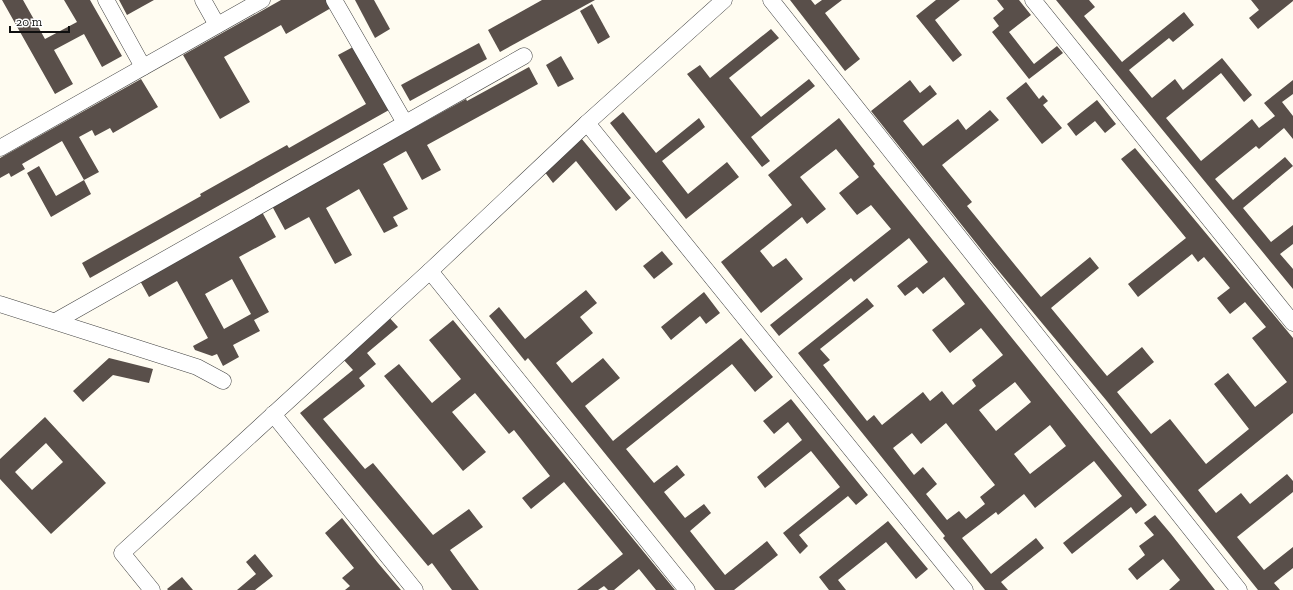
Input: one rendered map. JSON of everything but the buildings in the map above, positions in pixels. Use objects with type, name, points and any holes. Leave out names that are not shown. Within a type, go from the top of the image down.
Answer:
[{"type":"street","points":[[106,0],[143,67]]},
{"type":"street","points":[[203,0],[217,25]]},
{"type":"street","points":[[0,148],[262,0]]},
{"type":"street","points":[[334,0],[405,123]]},
{"type":"street","points":[[152,590],[122,553],[430,271],[588,123],[724,0]]},
{"type":"street","points":[[771,0],[1239,590]]},
{"type":"street","points":[[1033,0],[1293,323]]},
{"type":"street","points":[[56,321],[524,56]]},
{"type":"street","points":[[588,123],[965,590]]},
{"type":"street","points":[[430,271],[688,590]]},
{"type":"street","points":[[0,304],[197,367],[223,381]]},
{"type":"street","points":[[273,414],[415,590]]}]
